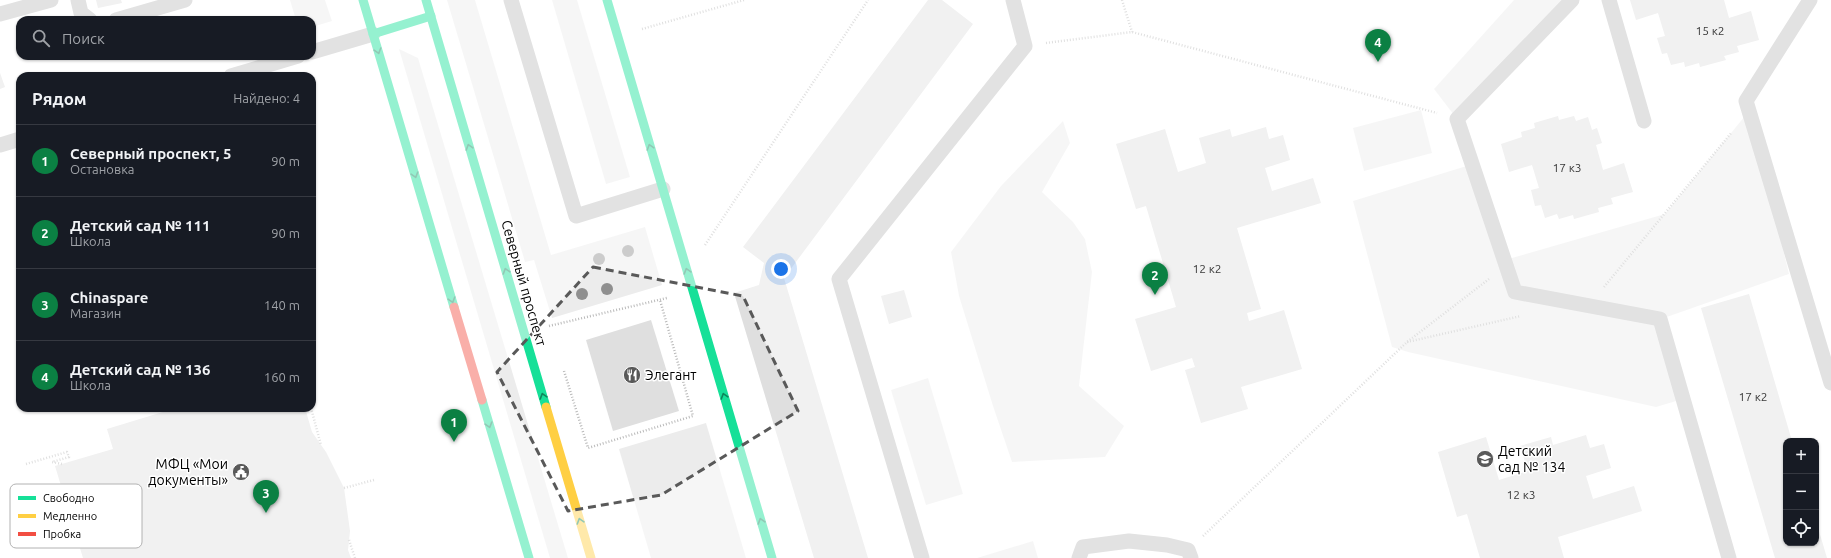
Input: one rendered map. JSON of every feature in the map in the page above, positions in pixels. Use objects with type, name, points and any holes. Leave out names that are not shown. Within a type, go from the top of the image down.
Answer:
[{"type":"main road","points":[[363,0],[529,558]]},
{"type":"main road","name":"Северный проспект","points":[[426,0],[591,558]]},
{"type":"main road","points":[[606,0],[772,558]]},
{"type":"main road","points":[[373,34],[430,16]]},
{"type":"lane","points":[[0,14],[51,0]]},
{"type":"lane","points":[[78,0],[81,13],[85,16]]},
{"type":"lane","points":[[130,16],[186,0]]},
{"type":"lane","points":[[511,0],[576,216],[663,189]]},
{"type":"lane","points":[[922,558],[839,279],[1025,46],[1013,0]]},
{"type":"lane","points":[[1572,0],[1457,118],[1515,292],[1660,320],[1729,558]]},
{"type":"lane","points":[[1609,0],[1644,121]]},
{"type":"lane","points":[[1810,0],[1746,101],[1831,383]]},
{"type":"lane","points":[[316,51],[373,34]]},
{"type":"lane","points":[[244,72],[285,60]]},
{"type":"lane","points":[[0,145],[16,140]]},
{"type":"lane","points":[[1079,558],[1083,547],[1129,541],[1167,546],[1190,554]]},
{"type":"path","points":[[617,36],[744,0]]},
{"type":"path","points":[[705,245],[868,0]]},
{"type":"path","points":[[1122,0],[1132,32]]},
{"type":"path","points":[[1025,46],[1132,32],[1457,118]]},
{"type":"path","points":[[1574,304],[1600,292],[1749,111]]},
{"type":"path","points":[[1190,554],[1407,342],[1506,265]]},
{"type":"path","points":[[545,328],[667,298]]},
{"type":"path","points":[[562,364],[588,448],[693,416],[660,300]]},
{"type":"path","points":[[1407,342],[1528,314]]},
{"type":"path","points":[[312,412],[321,445]]},
{"type":"path","points":[[26,464],[67,452],[69,457],[52,462],[62,464]]},
{"type":"path","points":[[344,488],[374,480]]},
{"type":"path","points":[[350,540],[355,558]]},
{"type":"highlighted area","points":[[593,267],[743,296],[798,411],[661,495],[568,511],[497,372]]},
{"type":"shaded area","points":[[290,0],[325,0],[332,21],[316,26],[316,16],[295,16]]},
{"type":"shaded area","points":[[447,0],[475,0],[551,255],[645,227],[662,285],[552,318],[534,260],[525,262]]},
{"type":"shaded area","points":[[552,0],[577,0],[630,177],[606,184]]},
{"type":"shaded area","points":[[1514,0],[1572,0],[1457,119],[1434,89]]},
{"type":"shaded area","points":[[399,49],[418,58],[568,558],[550,558]]},
{"type":"shaded area","points":[[1421,110],[1432,153],[1364,171],[1353,128]]},
{"type":"shaded area","points":[[1749,111],[1789,274],[1661,319],[1683,399],[1656,407],[1408,352],[1392,347],[1353,201],[1473,164],[1505,260],[1665,214]]},
{"type":"shaded area","points":[[1063,121],[1070,143],[1042,192],[1073,222],[1085,239],[1092,272],[1079,386],[1124,426],[1105,457],[1012,462],[959,296],[951,252],[1001,186]]},
{"type":"shaded area","points":[[928,378],[963,494],[926,505],[891,390]]},
{"type":"shaded area","points":[[706,423],[746,558],[651,558],[619,449]]},
{"type":"shaded area","points":[[1033,541],[1038,558],[977,558]]},
{"type":"building","points":[[96,0],[121,0],[122,3],[98,8]]},
{"type":"building","points":[[928,0],[942,0],[973,24],[784,278],[868,558],[814,558],[734,293],[759,285],[764,263],[743,247]]},
{"type":"building","points":[[1630,0],[1724,0],[1729,18],[1751,11],[1759,40],[1737,46],[1739,52],[1724,56],[1726,60],[1700,67],[1699,63],[1685,67],[1684,62],[1671,65],[1667,53],[1662,54],[1657,38],[1665,36],[1658,13],[1636,20]]},
{"type":"building","points":[[0,73],[5,87],[0,89]]},
{"type":"building","points":[[1558,116],[1559,120],[1574,116],[1576,121],[1588,117],[1592,130],[1597,128],[1602,143],[1596,145],[1603,170],[1624,163],[1633,192],[1611,198],[1613,204],[1598,208],[1599,212],[1574,219],[1573,215],[1559,219],[1557,214],[1545,218],[1541,205],[1535,206],[1531,190],[1539,188],[1532,165],[1509,172],[1501,144],[1522,137],[1521,132],[1535,128],[1534,123]]},
{"type":"building","points":[[1266,127],[1269,139],[1283,135],[1290,160],[1265,168],[1272,191],[1313,178],[1321,203],[1237,228],[1261,309],[1247,313],[1249,321],[1284,310],[1302,369],[1241,387],[1248,409],[1201,423],[1185,370],[1195,367],[1192,358],[1151,371],[1135,319],[1176,307],[1146,206],[1136,209],[1116,144],[1165,129],[1178,172],[1206,163],[1199,138],[1230,129],[1232,137]]},
{"type":"building","points":[[904,290],[912,317],[889,324],[881,296]]},
{"type":"building","points":[[1749,294],[1791,438],[1783,438],[1783,546],[1819,546],[1819,531],[1827,558],[1775,558],[1701,308]]},
{"type":"building","name":"Элегант","points":[[651,320],[679,411],[613,431],[586,340]]},
{"type":"building","points":[[163,412],[306,412],[312,432],[326,452],[344,488],[350,531],[348,550],[351,558],[83,558],[80,548],[142,548],[142,484],[60,484],[55,466],[113,449],[107,429]]},
{"type":"building","points":[[1586,435],[1590,448],[1604,444],[1611,468],[1586,476],[1593,499],[1634,486],[1642,511],[1558,537],[1564,558],[1480,558],[1467,514],[1457,517],[1438,452],[1486,437],[1499,480],[1528,471],[1520,446],[1551,437],[1553,445]]},
{"type":"traffic: fast","points":[[363,0],[454,307]]},
{"type":"traffic: fast","points":[[426,0],[546,407]]},
{"type":"traffic: fast","points":[[607,0],[772,558]]},
{"type":"traffic: fast","points":[[373,34],[431,16]]},
{"type":"traffic: fast","points":[[482,400],[529,558]]},
{"type":"traffic: slow","points":[[546,407],[591,558]]},
{"type":"traffic: jam","points":[[454,307],[482,400]]},
{"type":"place","name":"Детский сад № 136","points":[[1378,62]]},
{"type":"place","name":"Детский сад № 111","points":[[1155,295]]},
{"type":"place","name":"Элегант","points":[[632,375]]},
{"type":"place","name":"Северный проспект, 5","points":[[454,442]]},
{"type":"place","name":"Детский сад № 134","points":[[1485,459]]},
{"type":"place","name":"МФЦ «Мои документы»","points":[[241,472]]},
{"type":"place","name":"Chinaspare","points":[[266,513]]}]
